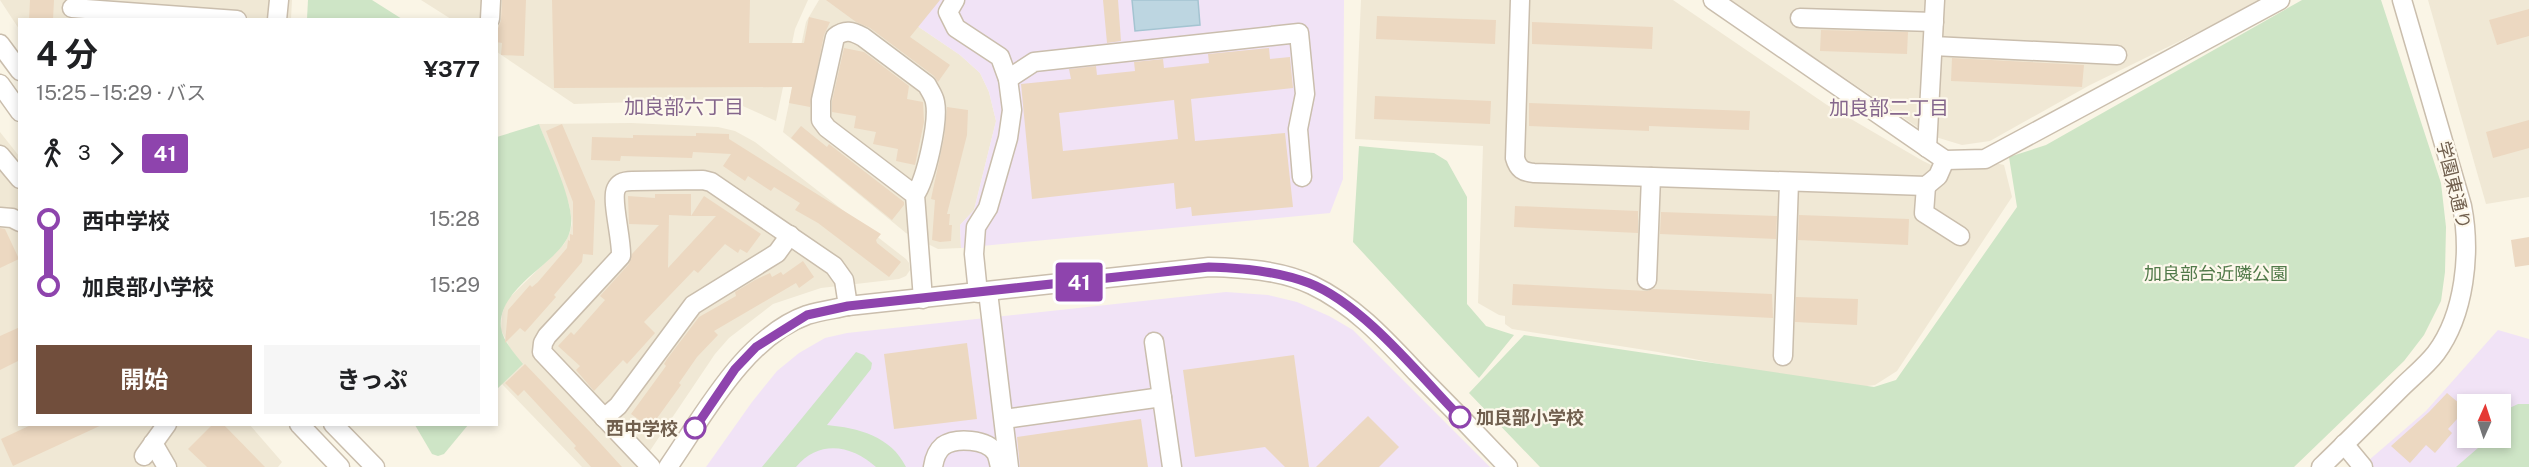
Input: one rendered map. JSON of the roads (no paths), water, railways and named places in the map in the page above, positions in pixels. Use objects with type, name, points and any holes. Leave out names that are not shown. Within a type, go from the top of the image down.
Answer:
[{"type":"street","points":[[277,18],[279,0]]},
{"type":"street","points":[[490,18],[491,0]]},
{"type":"street","points":[[955,0],[948,12],[956,28],[1000,57],[1008,80],[1012,110],[1008,138],[988,208],[976,227],[974,254],[983,292],[1010,467]]},
{"type":"street","points":[[1520,0],[1515,158],[1517,165],[1528,172],[1926,186],[1938,176],[1945,160]]},
{"type":"street","points":[[1713,0],[1856,96],[1945,160],[1985,159],[2280,0]]},
{"type":"street","points":[[1927,148],[1935,0]]},
{"type":"street","name":"学園東通り","points":[[2321,467],[2436,353],[2450,327],[2461,292],[2467,252],[2467,228],[2402,0]]},
{"type":"street","points":[[72,8],[210,18]]},
{"type":"street","points":[[1800,18],[1934,22]]},
{"type":"street","points":[[915,195],[827,128],[821,120],[821,100],[835,37],[841,33],[852,32],[863,37],[927,85],[933,95],[936,115],[925,177],[915,195],[923,298]]},
{"type":"street","points":[[1008,80],[1034,62],[1299,33],[1305,94],[1298,129],[1302,177]]},
{"type":"street","points":[[0,44],[18,68]]},
{"type":"street","points":[[1933,46],[2117,55]]},
{"type":"street","points":[[0,84],[18,109]]},
{"type":"street","points":[[0,155],[18,177]]},
{"type":"street","points":[[1647,280],[1651,177]]},
{"type":"street","points":[[651,467],[546,359],[542,352],[547,336],[621,256],[615,199],[618,185],[624,181],[703,180],[711,182],[823,257],[840,272],[844,280],[848,306]]},
{"type":"street","points":[[1783,356],[1789,182]]},
{"type":"street","points":[[1926,186],[1924,213],[1960,236]]},
{"type":"street","points":[[0,217],[18,221]]},
{"type":"street","points":[[604,418],[618,406],[693,305],[777,253],[790,235]]},
{"type":"street","points":[[668,467],[735,369],[756,347],[807,315],[848,306],[1209,267],[1244,268],[1310,284],[1336,298],[1371,325],[1508,467]]},
{"type":"street","points":[[1154,342],[1172,467]]},
{"type":"street","points":[[1004,419],[1162,397]]},
{"type":"street","points":[[166,426],[148,450],[167,467]]},
{"type":"street","points":[[301,426],[340,467]]},
{"type":"street","points":[[335,426],[375,467]]},
{"type":"street","points":[[933,467],[935,457],[943,446],[958,441],[972,441],[983,444],[996,452],[1000,467]]},
{"type":"street","points":[[2344,444],[2363,467]]},
{"type":"water","points":[[1132,0],[1198,0],[1200,25],[1135,31]]},
{"type":"place","name":"加良部小学校","points":[[1460,417]]},
{"type":"place","name":"西中学校","points":[[695,428]]},
{"type":"district","name":"加良部六丁目","points":[[684,107]]},
{"type":"district","name":"加良部二丁目","points":[[1889,108]]},
{"type":"park label","name":"加良部台近隣公園","points":[[2216,273]]}]
